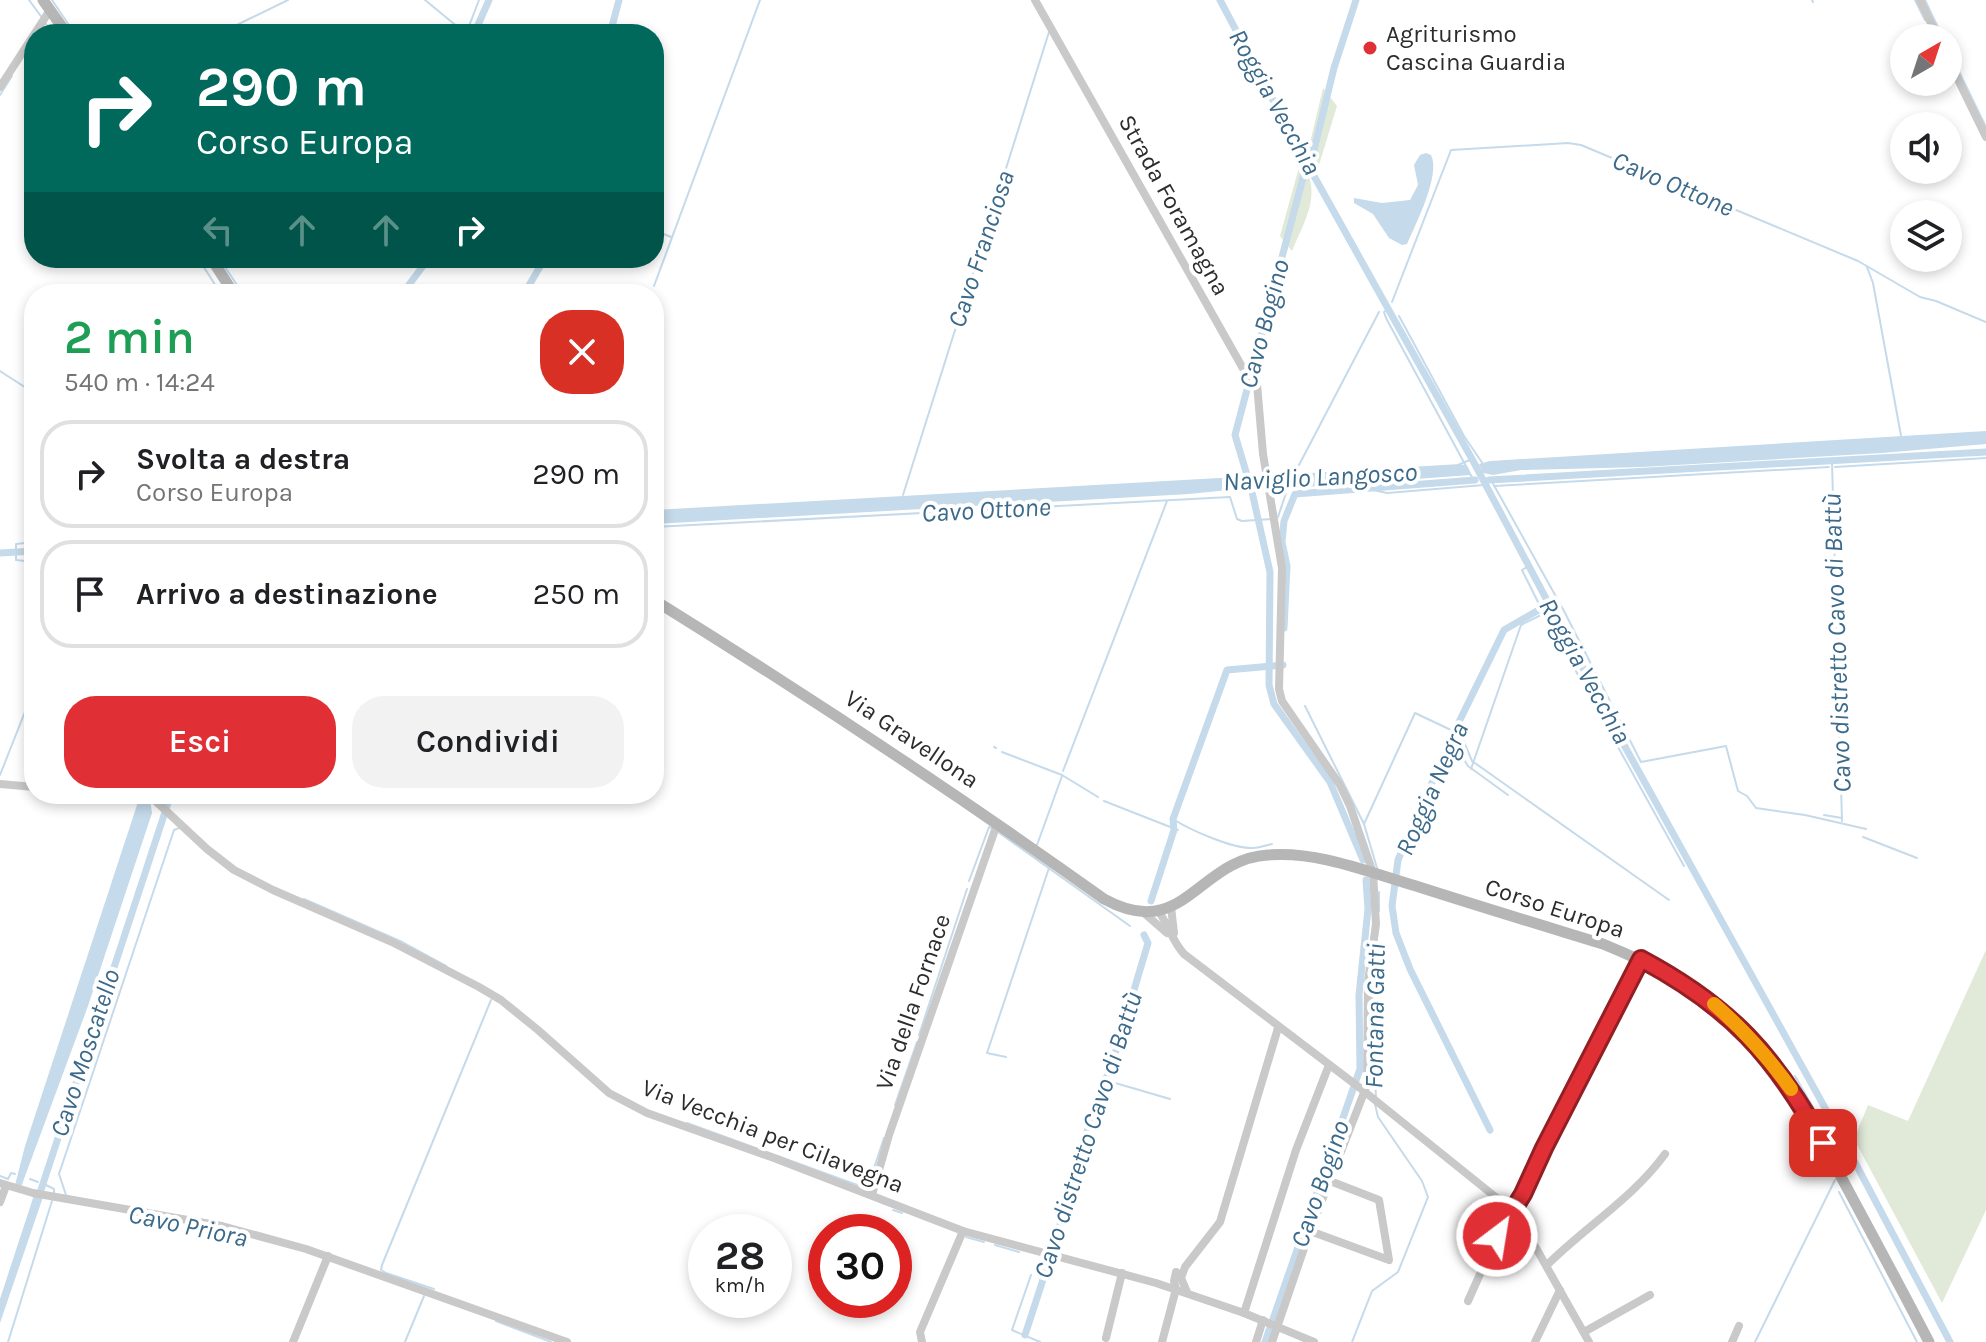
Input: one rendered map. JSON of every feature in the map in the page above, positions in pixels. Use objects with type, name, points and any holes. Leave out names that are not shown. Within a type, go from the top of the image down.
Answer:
[{"type":"main road","name":"Via Gravellona","points":[[664,606],[846,720],[1104,899],[1126,910],[1144,913],[1159,912],[1175,905]]},
{"type":"main road","name":"Corso Europa","points":[[1175,905],[1220,872],[1261,855],[1291,853],[1373,873],[1603,944],[1641,959],[1709,1001],[1739,1025],[1769,1057],[1797,1096],[1929,1342]]},
{"type":"street","name":"Strada Foramagna","points":[[1035,0],[1245,372],[1254,381],[1282,568],[1279,689],[1282,701],[1340,785],[1373,873]]},
{"type":"street","points":[[1920,0],[1931,24]]},
{"type":"street","points":[[0,87],[24,47]]},
{"type":"street","points":[[1962,88],[1986,137]]},
{"type":"street","points":[[0,784],[24,786]]},
{"type":"street","name":"Via Vecchia per Cilavegna","points":[[158,804],[223,862],[270,889],[392,942],[501,1000],[609,1093],[647,1113],[963,1231],[1176,1289],[1314,1342]]},
{"type":"street","name":"Via della Fornace","points":[[872,1195],[889,1135],[997,824]]},
{"type":"street","points":[[1272,1342],[1310,1231],[1366,1093],[1368,982],[1376,924],[1373,873]]},
{"type":"street","points":[[1175,905],[1176,945]]},
{"type":"street","name":"Via Gravellona","points":[[1159,912],[1170,936]]},
{"type":"street","name":"Via Gravellona","points":[[1144,913],[1159,924],[1176,945],[1278,1028],[1478,1181],[1511,1212],[1547,1265],[1589,1342]]},
{"type":"street","points":[[1468,1301],[1641,959]]},
{"type":"street","points":[[1162,1342],[1176,1289],[1174,1281],[1220,1222],[1256,1093],[1278,1028]]},
{"type":"street","points":[[1244,1313],[1296,1150],[1329,1065]]},
{"type":"street","points":[[1547,1265],[1649,1175],[1665,1154]]},
{"type":"street","points":[[1310,1231],[1389,1260],[1379,1200],[1330,1181]]},
{"type":"street","points":[[6,1191],[222,1226],[328,1256],[567,1342]]},
{"type":"street","points":[[922,1342],[920,1332],[963,1231]]},
{"type":"street","points":[[293,1342],[328,1256]]},
{"type":"street","points":[[1156,1283],[1181,1270]]},
{"type":"street","points":[[1181,1270],[1181,1278],[1189,1294]]},
{"type":"street","points":[[1106,1338],[1122,1273]]},
{"type":"street","points":[[1535,1342],[1560,1290]]},
{"type":"street","points":[[1584,1332],[1650,1295]]},
{"type":"street","points":[[1256,1342],[1263,1320]]},
{"type":"street","points":[[1732,1342],[1739,1326]]},
{"type":"green space","points":[[1323,88],[1337,106],[1319,165],[1309,147]]},
{"type":"green space","points":[[1301,160],[1308,172],[1312,195],[1292,251],[1280,236]]},
{"type":"green space","points":[[1986,950],[1986,1210],[1942,1303],[1854,1139],[1868,1105],[1908,1121]]},
{"type":"water","points":[[1420,155],[1431,155],[1433,163],[1430,186],[1407,244],[1402,245],[1389,238],[1373,214],[1354,203],[1354,198],[1382,203],[1410,200],[1418,185],[1414,165]]},
{"type":"water","points":[[1986,431],[1986,444],[1882,453],[1642,467],[1521,470],[1493,475],[1483,473],[1479,464],[1490,461]]},
{"type":"water","name":"Naviglio Langosco","points":[[1467,466],[1471,475],[1277,489],[1271,486],[1270,478],[1277,475]]},
{"type":"water","points":[[1219,478],[1267,478],[1268,486],[1189,494],[664,523],[664,509]]},
{"type":"water","points":[[137,804],[151,804],[152,813],[88,1006],[21,1187],[15,1185],[25,1146]]},
{"type":"water","points":[[34,1195],[43,1197],[0,1323],[0,1299]]},
{"type":"waterway","points":[[29,0],[43,19]]},
{"type":"waterway","points":[[52,0],[68,24]]},
{"type":"waterway","points":[[239,24],[288,0]]},
{"type":"waterway","points":[[425,0],[454,24]]},
{"type":"waterway","points":[[470,24],[479,0]]},
{"type":"waterway","name":"Cavo Moscatello","points":[[478,24],[489,0]]},
{"type":"waterway","points":[[613,24],[619,0]]},
{"type":"waterway","points":[[664,259],[760,0]]},
{"type":"waterway","name":"Roggia Vecchia","points":[[1220,0],[1300,151],[1472,459],[1618,734],[1850,1153],[1950,1342]]},
{"type":"waterway","name":"Cavo Bogino","points":[[1313,154],[1334,68],[1356,0]]},
{"type":"waterway","points":[[1915,0],[1925,20]]},
{"type":"waterway","points":[[1925,0],[1936,24]]},
{"type":"waterway","name":"Cavo Franciosa","points":[[903,495],[1049,32]]},
{"type":"waterway","points":[[0,95],[12,76]]},
{"type":"waterway","points":[[1962,78],[1986,127]]},
{"type":"waterway","name":"Cavo Ottone","points":[[1392,302],[1451,150],[1568,143],[1581,145],[1858,261],[1920,297],[1986,322]]},
{"type":"waterway","name":"Cavo Bogino","points":[[1247,475],[1235,435],[1304,174]]},
{"type":"waterway","points":[[664,234],[671,237]]},
{"type":"waterway","name":"Cavo Ottone","points":[[1867,267],[1873,283],[1902,441]]},
{"type":"waterway","points":[[204,268],[215,284]]},
{"type":"waterway","points":[[226,268],[236,284]]},
{"type":"waterway","name":"Cavo Moscatello","points":[[410,284],[422,268]]},
{"type":"waterway","points":[[530,284],[539,268]]},
{"type":"waterway","points":[[655,284],[661,268]]},
{"type":"waterway","points":[[1388,309],[1384,312],[1386,318],[1474,481]]},
{"type":"waterway","name":"Cavo Ottone","points":[[1299,465],[1379,312]]},
{"type":"waterway","points":[[1399,316],[1464,436],[1483,464]]},
{"type":"waterway","points":[[0,371],[24,387]]},
{"type":"waterway","name":"Cavo distretto Cavo di Battù","points":[[1489,480],[1986,452]]},
{"type":"waterway","name":"Cavo distretto Cavo di Battù","points":[[1835,467],[1986,458]]},
{"type":"waterway","points":[[1458,465],[1472,459]]},
{"type":"waterway","name":"Cavo distretto Cavo di Battù","points":[[1832,462],[1842,821]]},
{"type":"waterway","name":"Cavo distretto Cavo di Battù","points":[[1494,486],[1829,467]]},
{"type":"waterway","name":"Cavo distretto Cavo di Battù","points":[[1284,628],[1287,566],[1282,542],[1284,521],[1295,494],[1475,480]]},
{"type":"waterway","name":"Cavo distretto Cavo di Battù","points":[[1491,480],[1564,611],[1641,762],[1726,746],[1738,791],[1747,796],[1756,808],[1866,829]]},
{"type":"waterway","name":"Naviglio Langosco","points":[[1369,489],[1387,493],[1484,485]]},
{"type":"waterway","name":"Cavo Bogino","points":[[1252,492],[1270,572],[1269,685],[1274,704],[1330,782],[1363,860]]},
{"type":"waterway","name":"Cavo Ottone","points":[[1278,517],[1286,493]]},
{"type":"waterway","name":"Cavo Ottone","points":[[664,526],[1230,497],[1237,519],[1272,519]]},
{"type":"waterway","name":"Cavo distretto Cavo di Battù","points":[[1063,771],[1167,501]]},
{"type":"waterway","name":"Cavo Priora","points":[[24,543],[16,544],[16,560],[24,561]]},
{"type":"waterway","name":"Cavo Priora","points":[[0,553],[24,552]]},
{"type":"waterway","points":[[1527,567],[1522,570],[1542,610],[1684,866]]},
{"type":"waterway","name":"Roggia Negra","points":[[1490,1130],[1410,969],[1396,933],[1392,906],[1398,860],[1457,726],[1504,630],[1549,604]]},
{"type":"waterway","points":[[1471,769],[1521,625],[1543,614]]},
{"type":"waterway","name":"Cavo distretto Cavo di Battù","points":[[1151,901],[1174,830],[1173,819],[1227,670],[1283,665]]},
{"type":"waterway","name":"Fontana Gatti","points":[[1305,706],[1364,824],[1377,868]]},
{"type":"waterway","name":"Fontana Gatti","points":[[1364,824],[1415,713],[1451,730],[1448,738],[1468,766],[1508,795]]},
{"type":"waterway","name":"Cavo Priora","points":[[0,775],[24,714]]},
{"type":"waterway","points":[[1457,725],[1472,761],[1669,900]]},
{"type":"waterway","points":[[1002,752],[1062,775],[1098,797]]},
{"type":"waterway","name":"Cavo distretto Cavo di Battù","points":[[1037,845],[1062,776]]},
{"type":"waterway","points":[[1104,801],[1178,830]]},
{"type":"waterway","name":"Cavo Moscatello","points":[[38,1199],[168,804]]},
{"type":"waterway","points":[[1824,815],[1842,818]]},
{"type":"waterway","points":[[1173,819],[1234,845],[1253,848],[1272,844]]},
{"type":"waterway","points":[[66,1195],[59,1174],[174,830],[179,828]]},
{"type":"waterway","name":"Cavo distretto Cavo di Battù","points":[[969,881],[991,828]]},
{"type":"waterway","name":"Cavo distretto Cavo di Battù","points":[[998,832],[1130,926]]},
{"type":"waterway","name":"Cavo distretto Cavo di Battù","points":[[1863,837],[1917,858]]},
{"type":"waterway","points":[[1006,1057],[987,1053],[1049,868]]},
{"type":"waterway","name":"Cavo Bogino","points":[[1265,1342],[1360,1069],[1359,995],[1368,909],[1366,880]]},
{"type":"waterway","name":"Cavo distretto Cavo di Battù","points":[[919,1035],[967,889]]},
{"type":"waterway","name":"Fontana Gatti","points":[[1379,892],[1379,911]]},
{"type":"waterway","name":"Cavo distretto Cavo di Battù","points":[[304,899],[400,941],[446,966]]},
{"type":"waterway","name":"Cavo distretto Cavo di Battù","points":[[1025,1335],[1101,1084],[1109,1074],[1148,943],[1144,935]]},
{"type":"waterway","name":"Fontana Gatti","points":[[1372,1002],[1376,953]]},
{"type":"waterway","name":"Cavo distretto Cavo di Battù","points":[[434,1289],[381,1270],[491,1000]]},
{"type":"waterway","name":"Fontana Gatti","points":[[1372,1017],[1376,1098]]},
{"type":"waterway","name":"Cavo distretto Cavo di Battù","points":[[895,1105],[917,1042]]},
{"type":"waterway","points":[[1795,1076],[1844,1161],[1850,1153]]},
{"type":"waterway","points":[[1105,1080],[1170,1099]]},
{"type":"waterway","name":"Fontana Gatti","points":[[1352,1342],[1372,1291],[1398,1272],[1428,1197],[1422,1181],[1378,1117],[1375,1104]]},
{"type":"waterway","name":"Cavo distretto Cavo di Battù","points":[[687,1123],[860,1186],[869,1183],[884,1138]]},
{"type":"waterway","name":"Cavo Priora","points":[[0,1176],[8,1179],[11,1173],[15,1174]]},
{"type":"waterway","name":"Cavo Priora","points":[[30,1179],[38,1182]]},
{"type":"waterway","points":[[1755,1342],[1835,1180]]},
{"type":"waterway","name":"Cavo Priora","points":[[46,1185],[54,1189],[54,1194]]},
{"type":"waterway","points":[[1839,1192],[1917,1342]]},
{"type":"waterway","name":"Cavo Priora","points":[[8,1342],[52,1201]]},
{"type":"waterway","name":"Cavo distretto Cavo di Battù","points":[[893,1210],[902,1213]]},
{"type":"waterway","name":"Cavo Priora","points":[[131,1214],[165,1220]]},
{"type":"waterway","name":"Cavo distretto Cavo di Battù","points":[[966,1237],[984,1242]]},
{"type":"waterway","name":"Cavo distretto Cavo di Battù","points":[[995,1245],[1019,1252]]},
{"type":"waterway","name":"Cavo distretto Cavo di Battù","points":[[1031,1275],[1012,1330],[1040,1342]]},
{"type":"waterway","name":"Cavo distretto Cavo di Battù","points":[[405,1342],[424,1296]]},
{"type":"waterway","name":"Cavo distretto Cavo di Battù","points":[[496,1321],[551,1342]]},
{"type":"slow traffic","points":[[1714,1004],[1769,1057],[1791,1089]]},
{"type":"place","name":"Agriturismo Cascina Guardia","points":[[1370,48]]},
{"type":"route","points":[[1497,1236],[1523,1194],[1641,959],[1674,977],[1739,1025],[1769,1057],[1797,1096],[1823,1143]]}]
